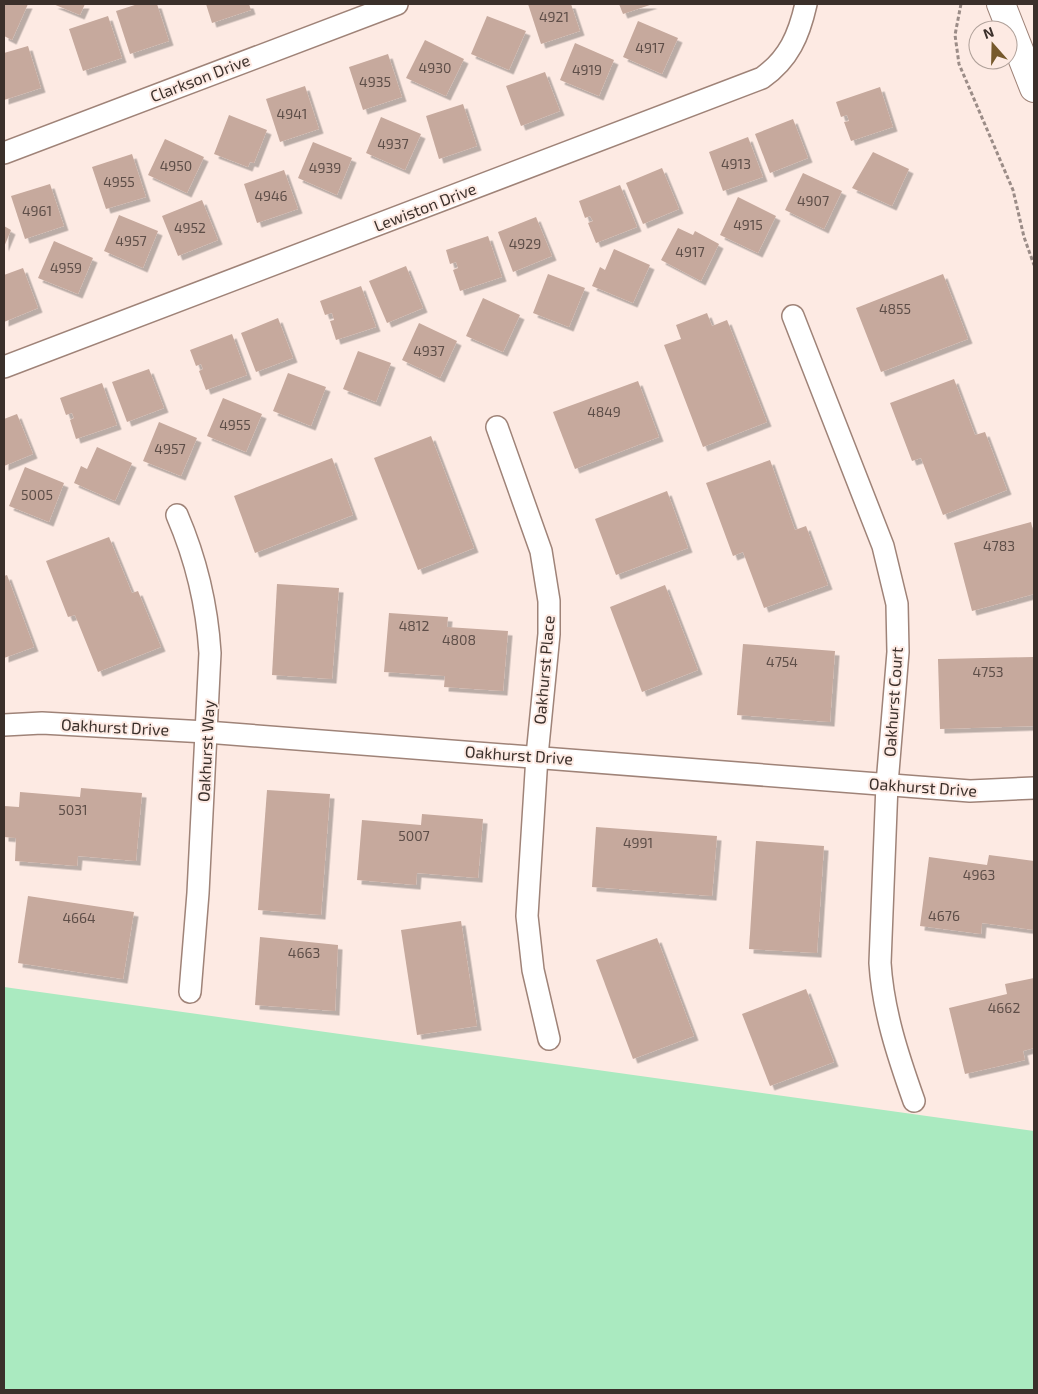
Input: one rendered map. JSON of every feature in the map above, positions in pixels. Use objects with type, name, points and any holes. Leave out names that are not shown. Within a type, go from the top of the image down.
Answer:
[{"type":"main road","points":[[1002,4],[1034,88]]},
{"type":"street","name":"Clarkson Drive","points":[[4,153],[397,4]]},
{"type":"street","name":"Lewiston Drive","points":[[4,367],[762,78],[784,59],[793,46],[806,4]]},
{"type":"street","name":"Oakhurst Court","points":[[793,316],[879,534],[892,580],[896,604],[898,644],[887,784],[880,937],[881,973],[891,1035],[914,1101]]},
{"type":"street","name":"Oakhurst Place","points":[[497,427],[538,544],[549,601],[548,645],[536,756],[527,916],[533,970],[549,1039]]},
{"type":"street","name":"Oakhurst Way","points":[[177,515],[199,579],[207,622],[210,653],[190,992]]},
{"type":"street","name":"Oakhurst Drive","points":[[4,725],[42,723],[206,732],[994,792],[1034,788]]},
{"type":"path","points":[[961,4],[955,35],[959,64],[1013,190],[1024,237],[1034,265]]},
{"type":"green space","points":[[4,987],[1034,1131],[1034,1390],[4,1390]]},
{"type":"building","points":[[4,4],[28,4],[12,40],[4,36]]},
{"type":"building","points":[[53,4],[85,4],[80,15]]},
{"type":"building","points":[[138,4],[157,4],[169,41],[130,54],[116,11]]},
{"type":"building","points":[[206,4],[249,4],[251,10],[212,23]]},
{"type":"building","points":[[528,4],[571,4],[580,31],[541,44]]},
{"type":"building","points":[[619,4],[653,4],[623,14]]},
{"type":"building","points":[[108,16],[122,58],[83,71],[69,29]]},
{"type":"building","points":[[487,16],[526,31],[509,70],[471,54]]},
{"type":"building","points":[[638,21],[678,38],[662,74],[623,57]]},
{"type":"building","points":[[425,40],[464,59],[446,96],[406,78]]},
{"type":"building","points":[[575,43],[614,60],[599,96],[560,80]]},
{"type":"building","points":[[28,46],[41,88],[4,100],[4,53]]},
{"type":"building","points":[[388,54],[402,97],[363,110],[349,67]]},
{"type":"building","points":[[545,72],[560,111],[521,126],[506,86]]},
{"type":"building","points":[[305,86],[319,129],[280,142],[266,99]]},
{"type":"building","points":[[880,87],[893,127],[851,141],[844,122],[849,121],[847,115],[841,117],[836,102]]},
{"type":"building","points":[[463,104],[477,146],[439,159],[426,116]]},
{"type":"building","points":[[229,115],[267,130],[254,163],[250,162],[248,167],[214,154]]},
{"type":"building","points":[[381,117],[421,134],[405,170],[366,153]]},
{"type":"building","points":[[793,119],[808,158],[770,173],[755,134]]},
{"type":"building","points":[[748,137],[763,177],[723,191],[709,152]]},
{"type":"building","points":[[165,139],[204,157],[187,193],[148,175]]},
{"type":"building","points":[[313,142],[352,158],[337,195],[298,178]]},
{"type":"building","points":[[873,152],[909,169],[892,206],[852,188]]},
{"type":"building","points":[[132,154],[146,197],[106,209],[92,167]]},
{"type":"building","points":[[662,168],[679,209],[643,224],[626,183]]},
{"type":"building","points":[[284,170],[298,209],[257,223],[244,184]]},
{"type":"building","points":[[803,173],[842,191],[824,229],[785,210]]},
{"type":"building","points":[[50,184],[64,226],[25,239],[11,196]]},
{"type":"building","points":[[620,185],[637,227],[596,243],[588,223],[593,221],[590,216],[585,218],[579,201]]},
{"type":"building","points":[[738,197],[776,216],[758,253],[720,235]]},
{"type":"building","points":[[202,200],[218,240],[178,256],[162,216]]},
{"type":"building","points":[[119,215],[158,231],[143,268],[104,251]]},
{"type":"building","points":[[536,217],[552,256],[513,272],[498,232]]},
{"type":"building","points":[[4,226],[11,230],[4,247]]},
{"type":"building","points":[[678,228],[693,235],[695,231],[719,244],[701,281],[661,260]]},
{"type":"building","points":[[488,236],[502,277],[460,291],[453,270],[458,268],[456,262],[450,264],[446,250]]},
{"type":"building","points":[[54,241],[93,258],[78,294],[38,278]]},
{"type":"building","points":[[614,249],[650,265],[633,303],[592,286],[600,267],[605,270]]},
{"type":"building","points":[[406,266],[423,308],[387,323],[369,281]]},
{"type":"building","points":[[23,268],[38,308],[4,322],[4,275]]},
{"type":"building","points":[[548,274],[585,288],[569,327],[533,313]]},
{"type":"building","points":[[943,274],[968,339],[881,372],[856,308]]},
{"type":"building","points":[[361,286],[376,327],[336,340],[330,321],[334,320],[332,313],[325,315],[320,301]]},
{"type":"building","points":[[483,298],[520,315],[503,352],[466,336]]},
{"type":"building","points":[[707,313],[712,326],[727,320],[767,422],[703,447],[664,345],[681,339],[676,325]]},
{"type":"building","points":[[278,318],[293,358],[256,372],[241,333]]},
{"type":"building","points":[[419,323],[457,341],[440,378],[402,360]]},
{"type":"building","points":[[232,334],[247,375],[206,390],[199,371],[203,369],[201,364],[196,366],[190,350]]},
{"type":"building","points":[[358,351],[391,363],[376,402],[343,389]]},
{"type":"building","points":[[149,369],[164,408],[127,422],[112,382]]},
{"type":"building","points":[[288,373],[326,387],[311,426],[273,411]]},
{"type":"building","points":[[954,379],[975,435],[985,432],[1007,490],[943,515],[921,458],[912,461],[890,403]]},
{"type":"building","points":[[638,381],[659,437],[575,469],[553,412]]},
{"type":"building","points":[[102,383],[117,425],[76,439],[70,420],[74,418],[72,413],[66,415],[60,398]]},
{"type":"building","points":[[223,398],[262,414],[246,452],[207,436]]},
{"type":"building","points":[[17,414],[33,454],[4,466],[4,419]]},
{"type":"building","points":[[159,422],[197,438],[181,476],[143,461]]},
{"type":"building","points":[[431,436],[474,548],[418,570],[374,458]]},
{"type":"building","points":[[97,447],[132,463],[115,501],[74,483],[81,466],[87,469]]},
{"type":"building","points":[[332,458],[353,515],[255,553],[234,496]]},
{"type":"building","points":[[770,460],[795,530],[806,526],[828,585],[764,608],[743,552],[733,556],[706,483]]},
{"type":"building","points":[[25,467],[64,483],[49,522],[9,506]]},
{"type":"building","points":[[667,491],[688,548],[616,575],[595,519]]},
{"type":"building","points":[[1031,522],[1034,535],[1034,594],[972,611],[954,543]]},
{"type":"building","points":[[109,537],[132,593],[138,591],[161,647],[98,672],[75,615],[68,617],[46,561]]},
{"type":"building","points":[[7,575],[34,647],[4,658],[4,576]]},
{"type":"building","points":[[277,584],[339,588],[332,679],[272,675]]},
{"type":"building","points":[[665,585],[698,670],[642,692],[610,607]]},
{"type":"building","points":[[389,613],[448,617],[447,627],[508,631],[503,691],[444,687],[445,676],[384,672]]},
{"type":"building","points":[[743,644],[835,651],[830,722],[737,715]]},
{"type":"building","points":[[1034,657],[1034,726],[940,729],[938,659]]},
{"type":"building","points":[[81,788],[142,793],[136,861],[78,856],[77,866],[15,861],[16,838],[4,837],[4,806],[19,807],[20,792],[80,797]]},
{"type":"building","points":[[267,790],[330,794],[321,915],[258,910]]},
{"type":"building","points":[[422,814],[483,819],[478,878],[417,873],[416,885],[357,880],[362,820],[421,825]]},
{"type":"building","points":[[596,827],[717,836],[712,896],[592,887]]},
{"type":"building","points":[[756,841],[824,846],[817,953],[749,949]]},
{"type":"building","points":[[989,855],[1034,861],[1034,930],[982,923],[981,934],[920,926],[929,857],[987,865]]},
{"type":"building","points":[[28,896],[134,912],[123,979],[18,963]]},
{"type":"building","points":[[461,921],[477,1026],[417,1035],[401,930]]},
{"type":"building","points":[[260,937],[338,945],[335,1011],[255,1005]]},
{"type":"building","points":[[657,938],[694,1036],[633,1059],[596,960]]},
{"type":"building","points":[[1034,978],[1034,1048],[1023,1051],[1025,1060],[965,1074],[949,1008],[1007,994],[1005,984]]},
{"type":"building","points":[[806,989],[834,1062],[770,1086],[742,1014]]}]
